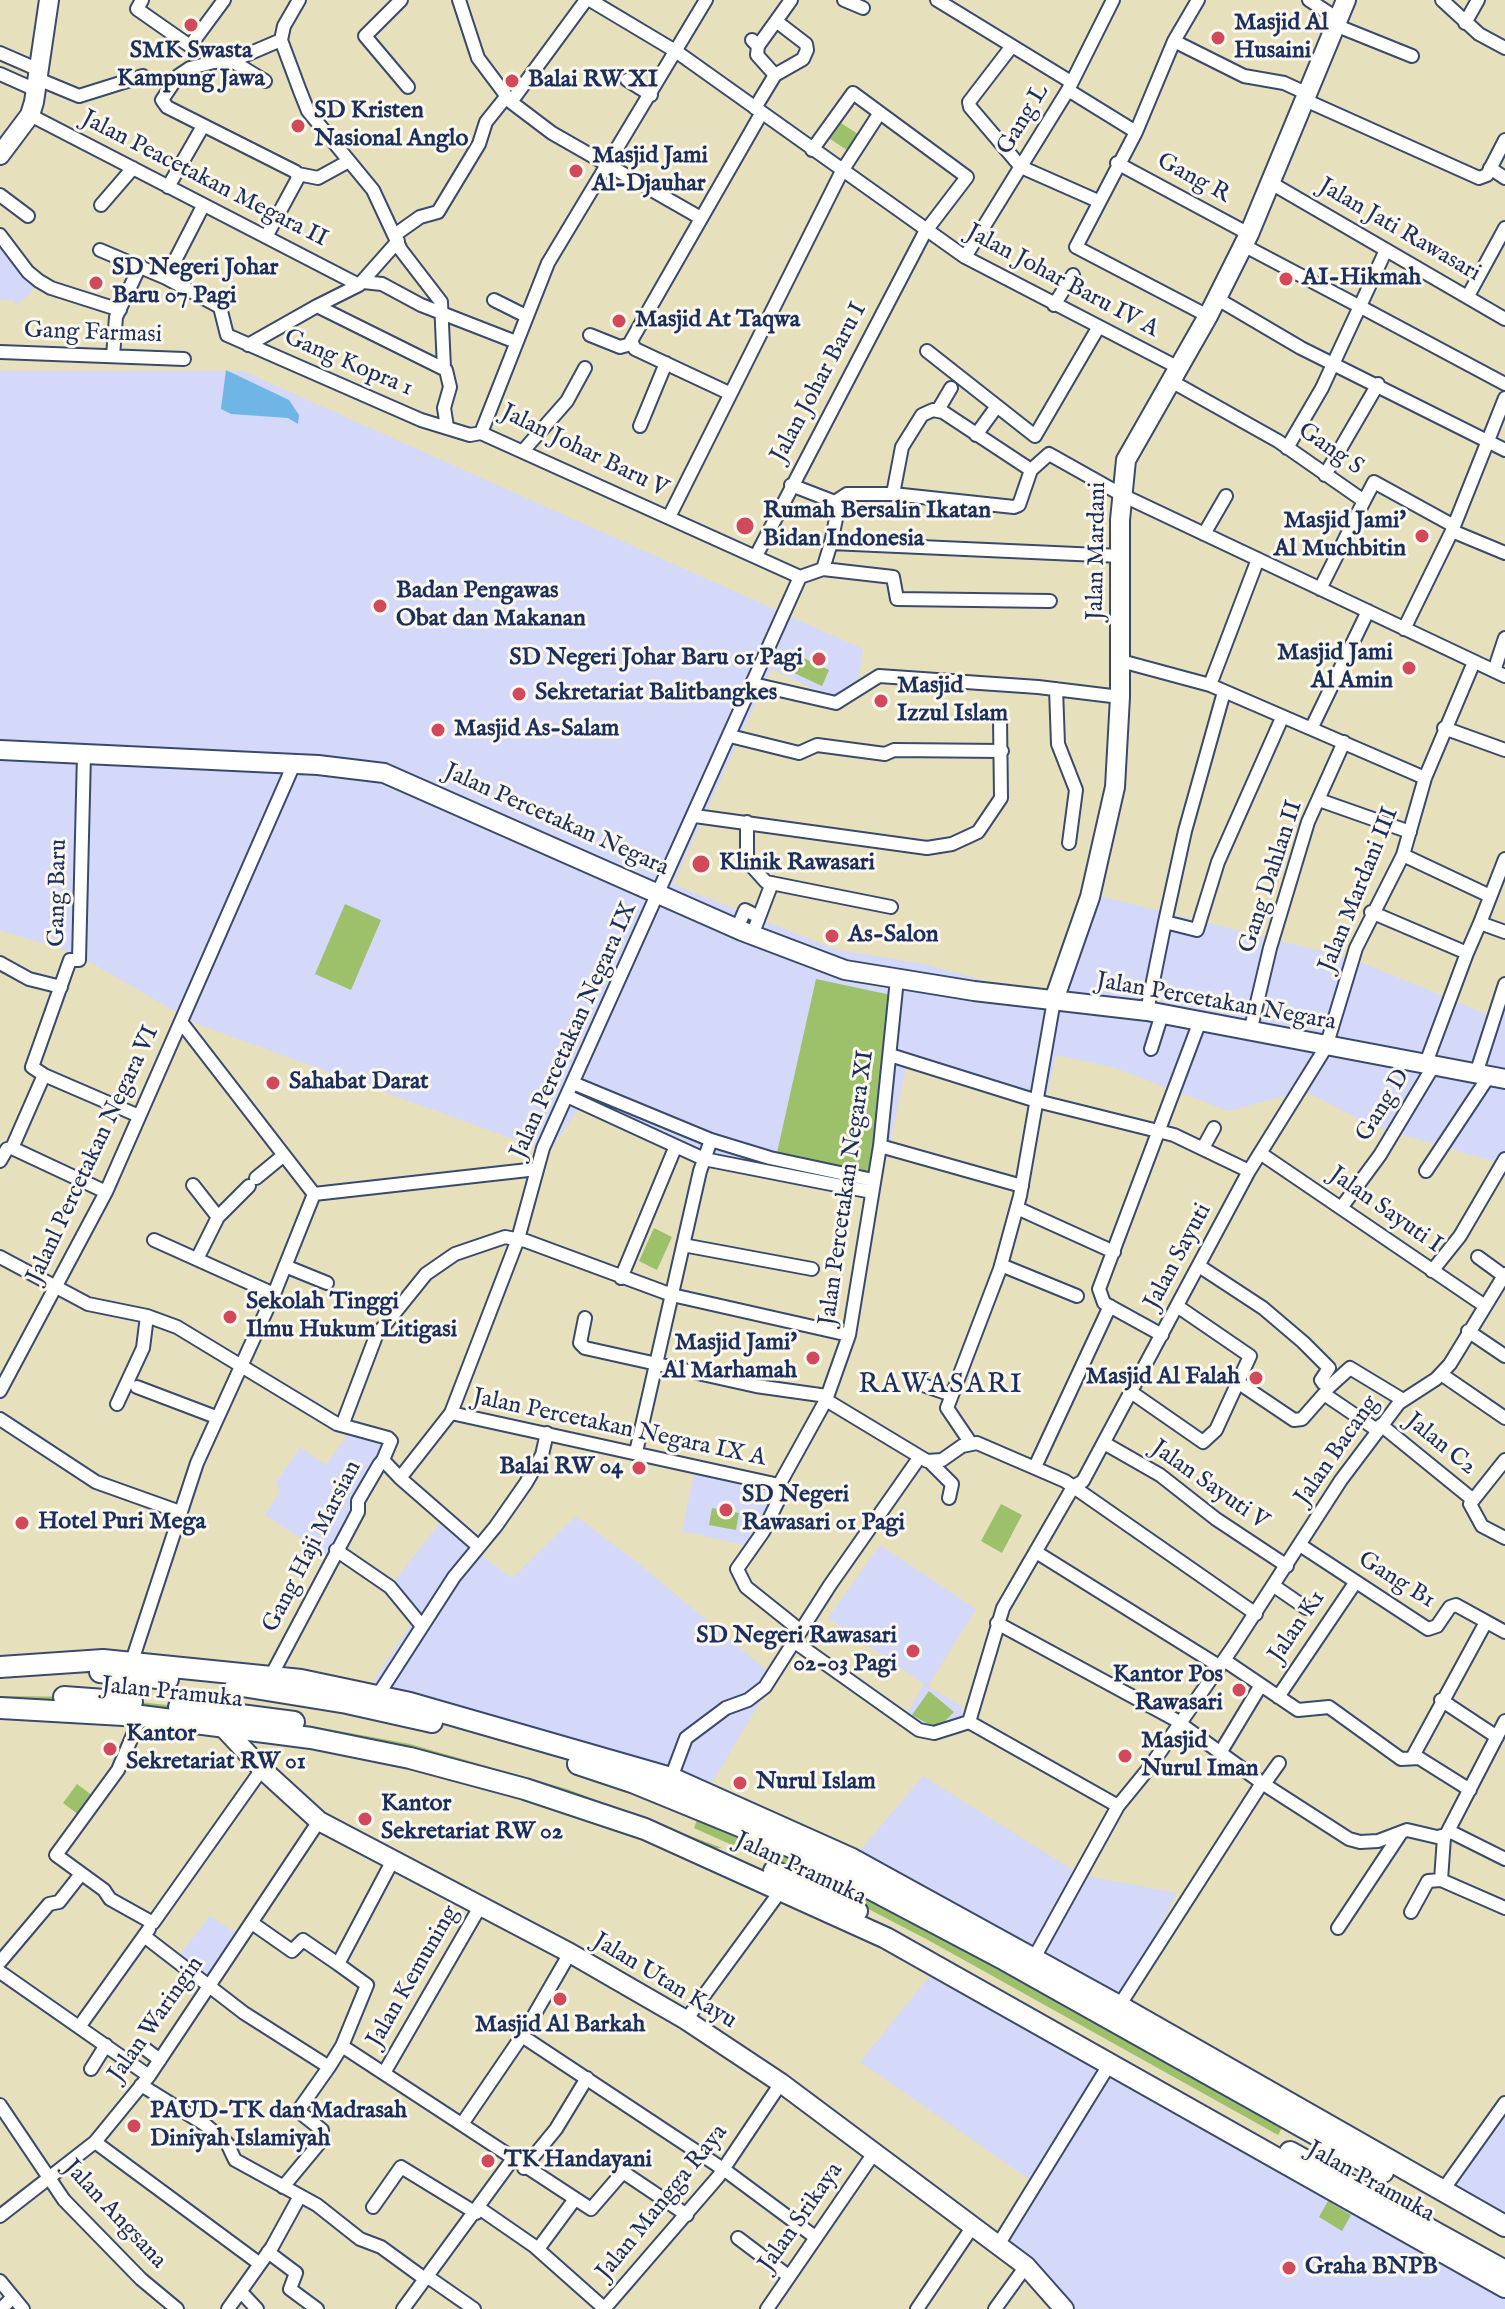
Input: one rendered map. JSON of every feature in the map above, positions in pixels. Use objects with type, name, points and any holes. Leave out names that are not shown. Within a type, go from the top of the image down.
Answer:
[{"type":"main road","name":"Jalan Pramuka","points":[[6,1662],[65,1664],[132,1661],[271,1676],[378,1695],[671,1778],[852,1859],[1034,1958],[1505,2226]]},
{"type":"main road","name":"Jalan Pramuka","points":[[65,1664],[102,1673],[235,1685],[347,1703],[594,1769],[744,1827],[839,1872],[1005,1960],[1505,2241]]},
{"type":"main road","name":"Jalan Pramuka","points":[[0,1696],[93,1697],[241,1713],[410,1744],[567,1789],[722,1848],[829,1896],[1308,2170],[1505,2287]]},
{"type":"main road","name":"Jalan Pramuka","points":[[0,1708],[141,1716],[221,1725],[311,1738],[410,1758],[525,1789],[693,1849],[886,1938],[1109,2065],[1505,2271]]},
{"type":"main road","points":[[502,1728],[522,1748]]},
{"type":"main road","points":[[574,1749],[594,1769]]},
{"type":"main road","points":[[693,1849],[722,1848]]},
{"type":"main road","points":[[829,1896],[839,1872]]},
{"type":"street","points":[[0,155],[30,115],[49,0]]},
{"type":"street","points":[[142,0],[137,9],[190,46],[224,0]]},
{"type":"street","points":[[282,0],[297,4],[281,40],[232,61],[190,68],[165,92],[162,100],[167,107],[298,174],[318,178],[349,161]]},
{"type":"street","points":[[401,0],[365,36],[408,87]]},
{"type":"street","points":[[459,0],[478,58],[508,100],[552,133],[699,217]]},
{"type":"street","points":[[248,345],[361,283],[397,237],[420,217],[438,212],[479,144],[486,122],[508,100],[588,0]]},
{"type":"street","name":"Jalan Johar Baru IV A","points":[[588,0],[677,52],[925,232],[1175,374]]},
{"type":"street","name":"Jalan Johar Baru V","points":[[706,0],[548,263],[481,433],[800,577]]},
{"type":"street","points":[[775,75],[757,55],[755,43],[791,0]]},
{"type":"street","points":[[844,0],[863,8]]},
{"type":"street","points":[[937,0],[1012,46],[1136,132]]},
{"type":"street","name":"Gang L","points":[[965,257],[1070,86],[1113,0]]},
{"type":"street","points":[[1309,0],[1336,22],[1412,56]]},
{"type":"street","name":"Jalan Mardani","points":[[1054,1000],[1090,897],[1110,825],[1117,771],[1120,697],[1122,477],[1130,452],[1208,316],[1246,239],[1346,0]]},
{"type":"street","points":[[1442,0],[1465,23],[1505,48]]},
{"type":"street","points":[[1465,23],[1478,0]]},
{"type":"street","points":[[1194,2],[1136,132],[1117,163],[1076,247],[1208,316]]},
{"type":"street","points":[[631,344],[775,75],[803,59],[806,44],[776,21]]},
{"type":"street","points":[[281,40],[308,111],[373,190],[414,269],[441,302],[444,368]]},
{"type":"street","points":[[1174,41],[1244,76],[1284,83],[1306,97],[1479,178],[1487,175],[1505,140]]},
{"type":"street","points":[[1012,46],[969,102],[1021,167],[1098,201]]},
{"type":"street","points":[[0,53],[37,80]]},
{"type":"street","points":[[232,61],[265,81]]},
{"type":"street","points":[[0,74],[37,80],[79,96],[143,76]]},
{"type":"street","points":[[627,80],[651,95]]},
{"type":"street","name":"Jalan Johar Baru IV A","points":[[812,150],[853,93],[967,177],[925,232]]},
{"type":"street","points":[[669,517],[842,171],[879,114]]},
{"type":"street","name":"Jalan Peacetakan Megara II","points":[[30,115],[203,206],[361,283],[382,284],[516,342]]},
{"type":"street","points":[[168,187],[203,126]]},
{"type":"street","name":"Gang R","points":[[1117,163],[1356,304],[1505,384]]},
{"type":"street","points":[[101,205],[133,168]]},
{"type":"street","points":[[1490,168],[1505,178]]},
{"type":"street","points":[[266,237],[298,174]]},
{"type":"street","name":"Jalan Jati Rawasari","points":[[1271,183],[1505,319]]},
{"type":"street","points":[[0,195],[28,216]]},
{"type":"street","points":[[100,250],[166,278],[203,206]]},
{"type":"street","points":[[1468,296],[1505,228]]},
{"type":"street","name":"Jalan Johar Baru I","points":[[756,556],[925,232]]},
{"type":"street","points":[[0,235],[28,272],[39,281],[120,310]]},
{"type":"street","points":[[1287,448],[1333,364],[1356,304],[1386,250]]},
{"type":"street","points":[[113,356],[120,310],[140,266]]},
{"type":"street","points":[[1054,305],[1073,275]]},
{"type":"street","name":"Gang Kopra 1","points":[[166,278],[220,307],[224,332],[248,345],[384,405],[470,435],[481,433]]},
{"type":"street","points":[[1216,298],[1333,364],[1505,450]]},
{"type":"street","points":[[494,300],[526,316]]},
{"type":"street","points":[[319,307],[444,368],[449,374],[444,408],[447,427]]},
{"type":"street","points":[[1035,436],[1098,328]]},
{"type":"street","points":[[590,335],[617,347],[631,344],[729,393]]},
{"type":"street","points":[[927,351],[1035,436],[1049,454],[1122,495],[1500,674],[1505,638]]},
{"type":"street","name":"Gang Farmasi","points":[[0,352],[184,359]]},
{"type":"street","points":[[640,426],[666,363]]},
{"type":"street","points":[[523,451],[567,401],[585,368]]},
{"type":"street","name":"Gang S","points":[[1175,374],[1364,501],[1374,482],[1453,529]]},
{"type":"street","points":[[1325,475],[1378,384]]},
{"type":"street","points":[[893,494],[902,447],[909,434],[922,415],[938,410],[951,388]]},
{"type":"street","points":[[1404,629],[1453,529],[1505,398]]},
{"type":"street","points":[[976,435],[997,406]]},
{"type":"street","points":[[938,410],[1031,470]]},
{"type":"street","points":[[835,502],[847,494],[893,494],[1014,507],[1019,505],[1031,470],[1049,454]]},
{"type":"street","points":[[791,485],[835,502],[838,509],[823,569]]},
{"type":"street","points":[[1204,534],[1226,496]]},
{"type":"street","points":[[1320,589],[1364,501]]},
{"type":"street","points":[[1453,529],[1505,553]]},
{"type":"street","points":[[831,543],[1121,556]]},
{"type":"street","points":[[1210,685],[1258,559]]},
{"type":"street","points":[[800,577],[823,569],[893,577],[897,599],[1050,601]]},
{"type":"street","name":"Jalan Percetakan Negara IX","points":[[400,1478],[451,1413],[518,1239],[537,1169],[567,1096],[800,577]]},
{"type":"street","points":[[1312,727],[1368,611]]},
{"type":"street","points":[[1121,661],[1210,685],[1425,778]]},
{"type":"street","name":"Jalan Mardani III","points":[[1326,1047],[1371,912],[1403,855],[1425,778],[1474,662]]},
{"type":"street","points":[[753,684],[836,703],[879,676],[1056,689],[1120,697]]},
{"type":"street","points":[[1056,689],[1058,744],[1076,790],[1069,843]]},
{"type":"street","points":[[1151,1049],[1165,922],[1185,831],[1224,692]]},
{"type":"street","points":[[695,816],[927,848],[952,844],[978,832],[1001,798],[1000,718]]},
{"type":"street","points":[[1165,922],[1197,930],[1218,862],[1282,718]]},
{"type":"street","points":[[1444,728],[1505,750]]},
{"type":"street","points":[[730,736],[799,753],[817,745],[885,754],[894,750],[1002,751]]},
{"type":"street","name":"Gang Dahlan II","points":[[1251,1028],[1275,931],[1308,822],[1344,742]]},
{"type":"street","name":"Jalan Percetakan Negara","points":[[0,750],[351,768],[398,778],[660,893],[749,922],[845,970],[1251,1028],[1326,1047],[1490,1077]]},
{"type":"street","name":"Gang Baru","points":[[0,1161],[7,1149],[12,1148],[44,1075],[32,1067],[70,960],[79,960],[84,754]]},
{"type":"street","name":"Jalanl Percetakan Negara VI","points":[[0,1391],[58,1288],[106,1192],[294,764]]},
{"type":"street","points":[[1319,800],[1410,832]]},
{"type":"street","points":[[747,822],[747,861],[769,882],[891,907]]},
{"type":"street","name":"Gang D","points":[[1341,1208],[1380,1155],[1430,1064],[1504,853]]},
{"type":"street","points":[[1403,855],[1490,896]]},
{"type":"street","points":[[749,922],[769,882]]},
{"type":"street","points":[[1371,912],[1467,953]]},
{"type":"street","points":[[1480,923],[1505,932]]},
{"type":"street","points":[[0,963],[29,979],[61,987]]},
{"type":"street","name":"Jalan Percetakan Negara XI","points":[[798,1637],[746,1587],[737,1569],[768,1522],[778,1501],[779,1485],[827,1398],[849,1335],[880,1146],[897,979]]},
{"type":"street","points":[[1426,1171],[1490,1077],[1505,984]]},
{"type":"street","points":[[1054,1000],[1017,1208],[1001,1265],[947,1408],[970,1442],[1035,1467],[1073,1487],[1256,1614]]},
{"type":"street","points":[[1162,1335],[1110,1306],[1098,1293],[1200,1021]]},
{"type":"street","points":[[181,1022],[314,1194]]},
{"type":"street","name":"Jalan Sayuti","points":[[969,1722],[997,1623],[1073,1487],[1083,1481],[1249,1171],[1326,1047]]},
{"type":"street","points":[[890,1055],[1037,1101],[1158,1129],[1249,1171]]},
{"type":"street","points":[[44,1075],[139,1116]]},
{"type":"street","points":[[573,1083],[711,1140],[872,1186]]},
{"type":"street","points":[[567,1096],[704,1159],[872,1186]]},
{"type":"street","points":[[1203,1148],[1214,1128]]},
{"type":"street","points":[[636,1452],[683,1245],[711,1140]]},
{"type":"street","points":[[880,1146],[1022,1186]]},
{"type":"street","points":[[12,1148],[106,1192]]},
{"type":"street","points":[[621,1278],[675,1148]]},
{"type":"street","name":"Jalan Sayuti I","points":[[1260,1153],[1485,1306]]},
{"type":"street","points":[[197,1259],[218,1217],[284,1155]]},
{"type":"street","points":[[1432,1271],[1460,1236],[1505,1159]]},
{"type":"street","points":[[314,1194],[537,1169]]},
{"type":"street","points":[[193,1185],[218,1217]]},
{"type":"street","points":[[132,1661],[180,1512],[216,1417],[274,1294],[314,1194]]},
{"type":"street","points":[[1017,1208],[1114,1252]]},
{"type":"street","points":[[343,1423],[376,1336],[426,1274],[455,1254],[505,1237],[672,1295],[849,1335]]},
{"type":"street","points":[[154,1240],[274,1294]]},
{"type":"street","points":[[683,1245],[812,1269]]},
{"type":"street","points":[[0,1257],[88,1304],[147,1316],[177,1327],[337,1424],[343,1423],[391,1441],[383,1460]]},
{"type":"street","points":[[1478,1257],[1504,1275]]},
{"type":"street","points":[[1001,1265],[1077,1296]]},
{"type":"street","points":[[285,1266],[327,1283]]},
{"type":"street","points":[[1199,1266],[1263,1308],[1303,1342],[1328,1367],[1321,1381],[1326,1391]]},
{"type":"street","name":"Jalan Bacang","points":[[1034,1958],[1118,1806],[1149,1768],[1256,1614],[1379,1428],[1403,1400],[1441,1374],[1504,1275]]},
{"type":"street","points":[[1035,1467],[1110,1306]]},
{"type":"street","points":[[1131,1392],[1205,1443],[1216,1430],[1249,1355],[1177,1306]]},
{"type":"street","points":[[117,1404],[143,1348],[147,1316]]},
{"type":"street","points":[[585,1318],[581,1346],[756,1386],[827,1398],[925,1460],[951,1482],[949,1498]]},
{"type":"street","points":[[1468,1331],[1505,1356]]},
{"type":"street","points":[[1239,1383],[1297,1421],[1350,1368],[1403,1400]]},
{"type":"street","points":[[1441,1374],[1505,1418]]},
{"type":"street","points":[[917,1383],[952,1395]]},
{"type":"street","points":[[137,1387],[216,1417]]},
{"type":"street","name":"Jalan C2","points":[[1326,1391],[1472,1499]]},
{"type":"street","name":"Jalan Percetakan Negara IX A","points":[[451,1413],[779,1485]]},
{"type":"street","points":[[2,1425],[96,1482],[180,1512]]},
{"type":"street","points":[[378,1695],[422,1626],[526,1483],[542,1455],[547,1433]]},
{"type":"street","points":[[925,1460],[942,1460],[970,1442]]},
{"type":"street","name":"Jalan Sayuti V","points":[[1104,1443],[1160,1475],[1216,1519],[1287,1566]]},
{"type":"street","name":"Gang Haji Marsian","points":[[271,1676],[358,1512],[358,1501],[383,1460],[478,1546]]},
{"type":"street","points":[[671,1778],[686,1738],[726,1708],[748,1700],[765,1687],[925,1460]]},
{"type":"street","points":[[1505,1460],[1472,1499],[1471,1512],[1482,1526],[1505,1538]]},
{"type":"street","name":"Gang B1","points":[[1300,1545],[1428,1629],[1437,1626],[1452,1605],[1505,1632]]},
{"type":"street","points":[[336,1550],[390,1587],[422,1626]]},
{"type":"street","points":[[1036,1552],[1303,1712],[1317,1706],[1329,1707],[1401,1759],[1419,1758],[1470,1790]]},
{"type":"street","name":"Jalan K1","points":[[1278,1697],[1355,1583]]},
{"type":"street","points":[[1274,1586],[1306,1608]]},
{"type":"street","points":[[1412,1758],[1486,1622]]},
{"type":"street","points":[[997,1623],[1179,1722],[1263,1784],[1349,1839],[1378,1841],[1412,1830],[1446,1834],[1505,1859]]},
{"type":"street","points":[[798,1637],[919,1730],[934,1733],[969,1722],[1118,1806]]},
{"type":"street","points":[[1220,1753],[1261,1685]]},
{"type":"street","points":[[1441,1700],[1497,1737]]},
{"type":"street","points":[[141,1716],[118,1770],[56,1855],[104,1890],[110,1899],[153,1923]]},
{"type":"street","points":[[1441,1880],[1446,1834],[1504,1724]]},
{"type":"street","name":"Jalan Utan Kayu","points":[[221,1725],[262,1769],[319,1821],[570,1953],[686,2020],[781,2083],[1026,2266],[1064,2309]]},
{"type":"street","points":[[1119,2006],[1279,1763]]},
{"type":"street","points":[[79,2027],[262,1769]]},
{"type":"street","name":"Jalan Waringin","points":[[0,2216],[95,2142],[160,2060],[319,1821]]},
{"type":"street","points":[[1338,1928],[1401,1833]]},
{"type":"street","points":[[338,1964],[393,1860]]},
{"type":"street","points":[[0,1962],[49,1904],[59,1902],[81,1874]]},
{"type":"street","points":[[1411,1912],[1428,1881],[1441,1880],[1505,1908]]},
{"type":"street","points":[[686,2020],[782,1889]]},
{"type":"street","name":"Jalan Kemuning","points":[[481,1905],[384,2073],[575,2199]]},
{"type":"street","points":[[252,1923],[292,1951],[303,1940],[367,1985],[342,2046],[298,2107],[303,2116],[322,2130],[322,2140],[283,2187]]},
{"type":"street","points":[[144,1936],[255,2021],[329,2067]]},
{"type":"street","points":[[462,2124],[522,2036],[570,1953]]},
{"type":"street","points":[[0,1972],[106,2045],[145,2080],[227,2143],[235,2160],[300,2196],[474,2309]]},
{"type":"street","points":[[522,2036],[723,2168],[815,2237]]},
{"type":"street","points":[[91,2069],[106,2045]]},
{"type":"street","points":[[342,2046],[384,2073]]},
{"type":"street","points":[[144,2048],[160,2060]]},
{"type":"street","points":[[998,2245],[1109,2065]]},
{"type":"street","points":[[403,2309],[478,2210],[518,2164],[556,2129],[587,2078]]},
{"type":"street","name":"Jalan Mangga Raya","points":[[604,2309],[687,2215],[781,2083]]},
{"type":"street","points":[[1443,2190],[1505,2103]]},
{"type":"street","name":"Jalan Angsana","points":[[0,2105],[48,2178],[87,2226],[177,2309]]},
{"type":"street","points":[[95,2142],[260,2264]]},
{"type":"street","name":"Jalan Srikaya","points":[[767,2309],[787,2275],[874,2153]]},
{"type":"street","points":[[373,2207],[401,2167],[478,2210],[538,2249],[604,2309]]},
{"type":"street","points":[[538,2249],[575,2199],[593,2209],[623,2172],[687,2215]]},
{"type":"street","points":[[228,2309],[242,2293],[300,2196]]},
{"type":"street","points":[[919,2308],[973,2226]]},
{"type":"street","points":[[738,2238],[787,2275]]},
{"type":"street","points":[[268,2252],[296,2273],[290,2289],[317,2309]]},
{"type":"street","points":[[995,2309],[1026,2266]]},
{"type":"street","points":[[0,2281],[23,2309]]},
{"type":"street","points":[[242,2293],[257,2309]]},
{"type":"street","points":[[1,2309],[13,2297]]},
{"type":"shaded area","points":[[0,237],[36,281],[30,294],[16,305],[13,300],[0,300]]},
{"type":"shaded area","points":[[0,371],[243,371],[863,649],[859,678],[833,698],[771,669],[673,884],[838,950],[925,964],[1053,1000],[1091,894],[1353,959],[1496,1018],[1505,1002],[1505,1165],[1370,1125],[1305,1091],[1228,1111],[1115,1068],[1056,1055],[1045,1105],[907,1064],[878,1197],[722,1160],[583,1102],[549,1152],[197,1024],[76,954],[0,930]]},
{"type":"shaded area","points":[[348,1434],[376,1439],[395,1450],[331,1558],[265,1515],[280,1491],[276,1483],[300,1447],[326,1465]]},
{"type":"shaded area","name":"SD Negeri Rawasari 01 Pagi","points":[[694,1473],[770,1490],[758,1548],[682,1531]]},
{"type":"shaded area","points":[[576,1516],[638,1563],[775,1677],[706,1793],[366,1692],[418,1614],[391,1585],[439,1524],[512,1578]]},
{"type":"shaded area","name":"SD Negeri Rawasari 02-03 Pagi","points":[[880,1545],[976,1609],[928,1686],[962,1707],[963,1719],[934,1730],[907,1713],[924,1684],[828,1618]]},
{"type":"shaded area","points":[[923,1776],[1081,1875],[1177,1893],[1119,2006],[852,1860]]},
{"type":"shaded area","points":[[210,1916],[240,1936],[210,1979],[177,1958]]},
{"type":"shaded area","points":[[937,1967],[1505,2286],[1505,2309],[1053,2309],[1043,2290],[994,2252],[1032,2181],[860,2062]]},
{"type":"shaded area","points":[[1505,2107],[1505,2226],[1443,2190]]},
{"type":"green space","points":[[841,123],[861,136],[850,152],[830,139]]},
{"type":"green space","points":[[799,656],[829,670],[822,686],[792,672]]},
{"type":"green space","points":[[345,904],[381,920],[351,990],[315,974]]},
{"type":"green space","points":[[816,979],[891,995],[869,1178],[776,1157]]},
{"type":"green space","points":[[654,1228],[672,1237],[657,1270],[639,1261]]},
{"type":"green space","points":[[1001,1504],[1022,1515],[1002,1553],[981,1541]]},
{"type":"green space","points":[[712,1508],[739,1513],[736,1530],[709,1525]]},
{"type":"green space","points":[[929,1691],[954,1712],[937,1729],[912,1715]]},
{"type":"green space","points":[[0,1696],[93,1697],[241,1713],[410,1744],[567,1789],[722,1848],[693,1849],[398,1755],[0,1708]]},
{"type":"green space","points":[[77,1784],[97,1799],[83,1818],[63,1803]]},
{"type":"green space","points":[[698,1817],[816,1868],[1284,2124],[1278,2135],[928,1940],[832,1890],[694,1828]]},
{"type":"green space","points":[[1328,2201],[1351,2215],[1342,2231],[1319,2217]]},
{"type":"water","points":[[226,370],[289,400],[299,415],[298,424],[288,418],[231,414],[221,409]]},
{"type":"place","name":"SMK Swasta Kampung Jawa","points":[[191,25]]},
{"type":"place","name":"Masjid Al Husaini","points":[[1218,38]]},
{"type":"place","name":"Balai RW XI","points":[[512,81]]},
{"type":"place","name":"SD Kristen Nasional Anglo","points":[[298,126]]},
{"type":"place","name":"Masjid Jami Al-Djauhar","points":[[576,171]]},
{"type":"place","name":"AI-Hikmah","points":[[1286,279]]},
{"type":"place","name":"SD Negeri Johar Baru 07 Pagi","points":[[96,283]]},
{"type":"place","name":"Masjid At Taqwa","points":[[619,321]]},
{"type":"place","name":"Rumah Bersalin Ikatan Bidan Indonesia","points":[[745,526]]},
{"type":"place","name":"Masjid Jami' Al Muchbitin","points":[[1422,536]]},
{"type":"place","name":"Badan Pengawas Obat dan Makanan","points":[[380,606]]},
{"type":"place","name":"SD Negeri Johar Baru 01 Pagi","points":[[819,659]]},
{"type":"place","name":"Masjid Jami Al Amin","points":[[1409,668]]},
{"type":"place","name":"Sekretariat Balitbangkes","points":[[519,694]]},
{"type":"place","name":"Masjid Izzul Islam","points":[[881,701]]},
{"type":"place","name":"Masjid As-Salam","points":[[438,730]]},
{"type":"place","name":"Klinik Rawasari","points":[[701,864]]},
{"type":"place","name":"As-Salon","points":[[832,936]]},
{"type":"place","name":"Sahabat Darat","points":[[273,1083]]},
{"type":"place","name":"Sekolah Tinggi Ilmu Hukum Litigasi","points":[[230,1317]]},
{"type":"place","name":"Masjid Jami' Al Marhamah","points":[[813,1358]]},
{"type":"place","name":"Masjid Al Falah","points":[[1256,1378]]},
{"type":"place","name":"Balai RW 04","points":[[639,1468]]},
{"type":"place","name":"SD Negeri Rawasari 01 Pagi","points":[[726,1510]]},
{"type":"place","name":"Hotel Puri Mega","points":[[22,1523]]},
{"type":"place","name":"SD Negeri Rawasari 02-03 Pagi","points":[[913,1651]]},
{"type":"place","name":"Kantor Pos Rawasari","points":[[1239,1690]]},
{"type":"place","name":"Kantor Sekretariat RW 01","points":[[110,1749]]},
{"type":"place","name":"Masjid Nurul Iman","points":[[1125,1756]]},
{"type":"place","name":"Nurul Islam","points":[[740,1783]]},
{"type":"place","name":"Kantor Sekretariat RW 02","points":[[365,1819]]},
{"type":"place","name":"Masjid Al Barkah","points":[[560,1999]]},
{"type":"place","name":"PAUD-TK dan Madrasah Diniyah Islamiyah","points":[[134,2126]]},
{"type":"place","name":"TK Handayani","points":[[488,2161]]},
{"type":"place","name":"Graha BNPB","points":[[1289,2268]]},
{"type":"district","name":"RAWASARI","points":[[941,1386]]}]
